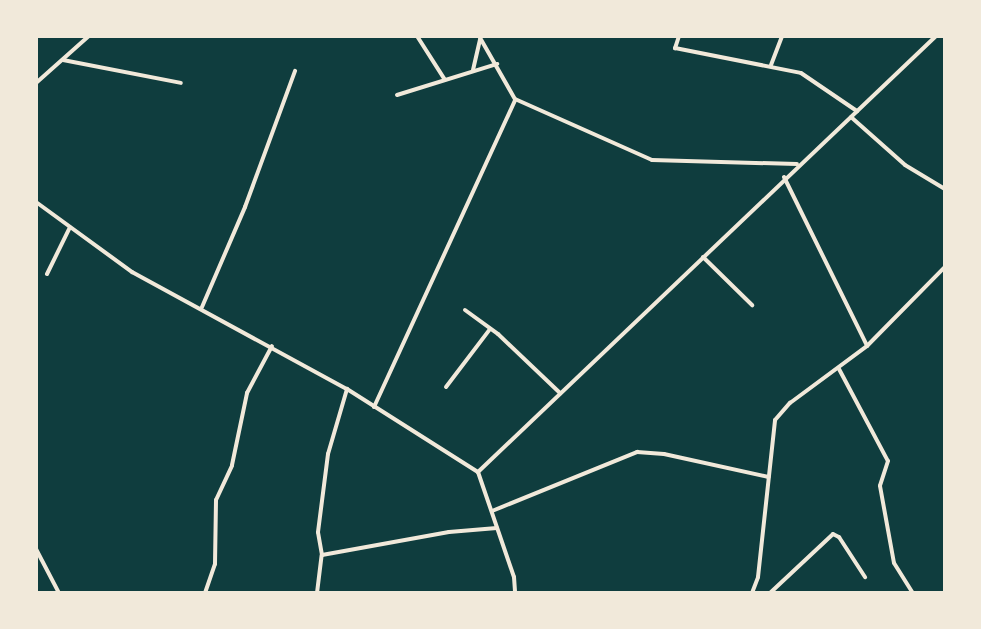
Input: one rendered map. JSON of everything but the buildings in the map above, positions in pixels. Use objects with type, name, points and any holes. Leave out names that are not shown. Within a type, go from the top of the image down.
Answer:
[{"type":"street","points":[[36,83],[88,36]]},
{"type":"street","points":[[417,36],[445,80]]},
{"type":"street","points":[[679,36],[675,48],[771,65],[805,75],[857,111]]},
{"type":"street","points":[[771,65],[782,36]]},
{"type":"street","points":[[478,472],[784,177],[936,36]]},
{"type":"street","points":[[473,70],[480,37]]},
{"type":"street","points":[[480,37],[515,99],[652,160],[798,164]]},
{"type":"street","points":[[63,60],[181,83]]},
{"type":"street","points":[[397,95],[497,64]]},
{"type":"street","points":[[201,307],[245,207],[295,72]]},
{"type":"street","points":[[374,407],[515,99]]},
{"type":"street","points":[[851,117],[905,165],[945,189]]},
{"type":"street","points":[[784,177],[867,346]]},
{"type":"street","points":[[36,202],[132,272],[201,307],[347,389],[478,472],[514,577],[515,593]]},
{"type":"street","points":[[47,274],[70,227]]},
{"type":"street","points":[[703,257],[752,305]]},
{"type":"street","points":[[752,593],[758,577],[775,420],[790,403],[867,346],[945,267]]},
{"type":"street","points":[[465,310],[490,329],[560,393]]},
{"type":"street","points":[[446,387],[490,329]]},
{"type":"street","points":[[205,593],[215,564],[216,500],[231,465],[247,393],[272,346]]},
{"type":"street","points":[[839,368],[888,461],[880,486],[894,564],[911,593]]},
{"type":"street","points":[[317,593],[322,555],[318,532],[328,454],[347,389]]},
{"type":"street","points":[[492,511],[636,452],[664,454],[769,477]]},
{"type":"street","points":[[322,555],[449,532],[497,528]]},
{"type":"street","points":[[770,593],[833,534],[839,537],[865,577]]},
{"type":"street","points":[[36,549],[59,593]]}]
